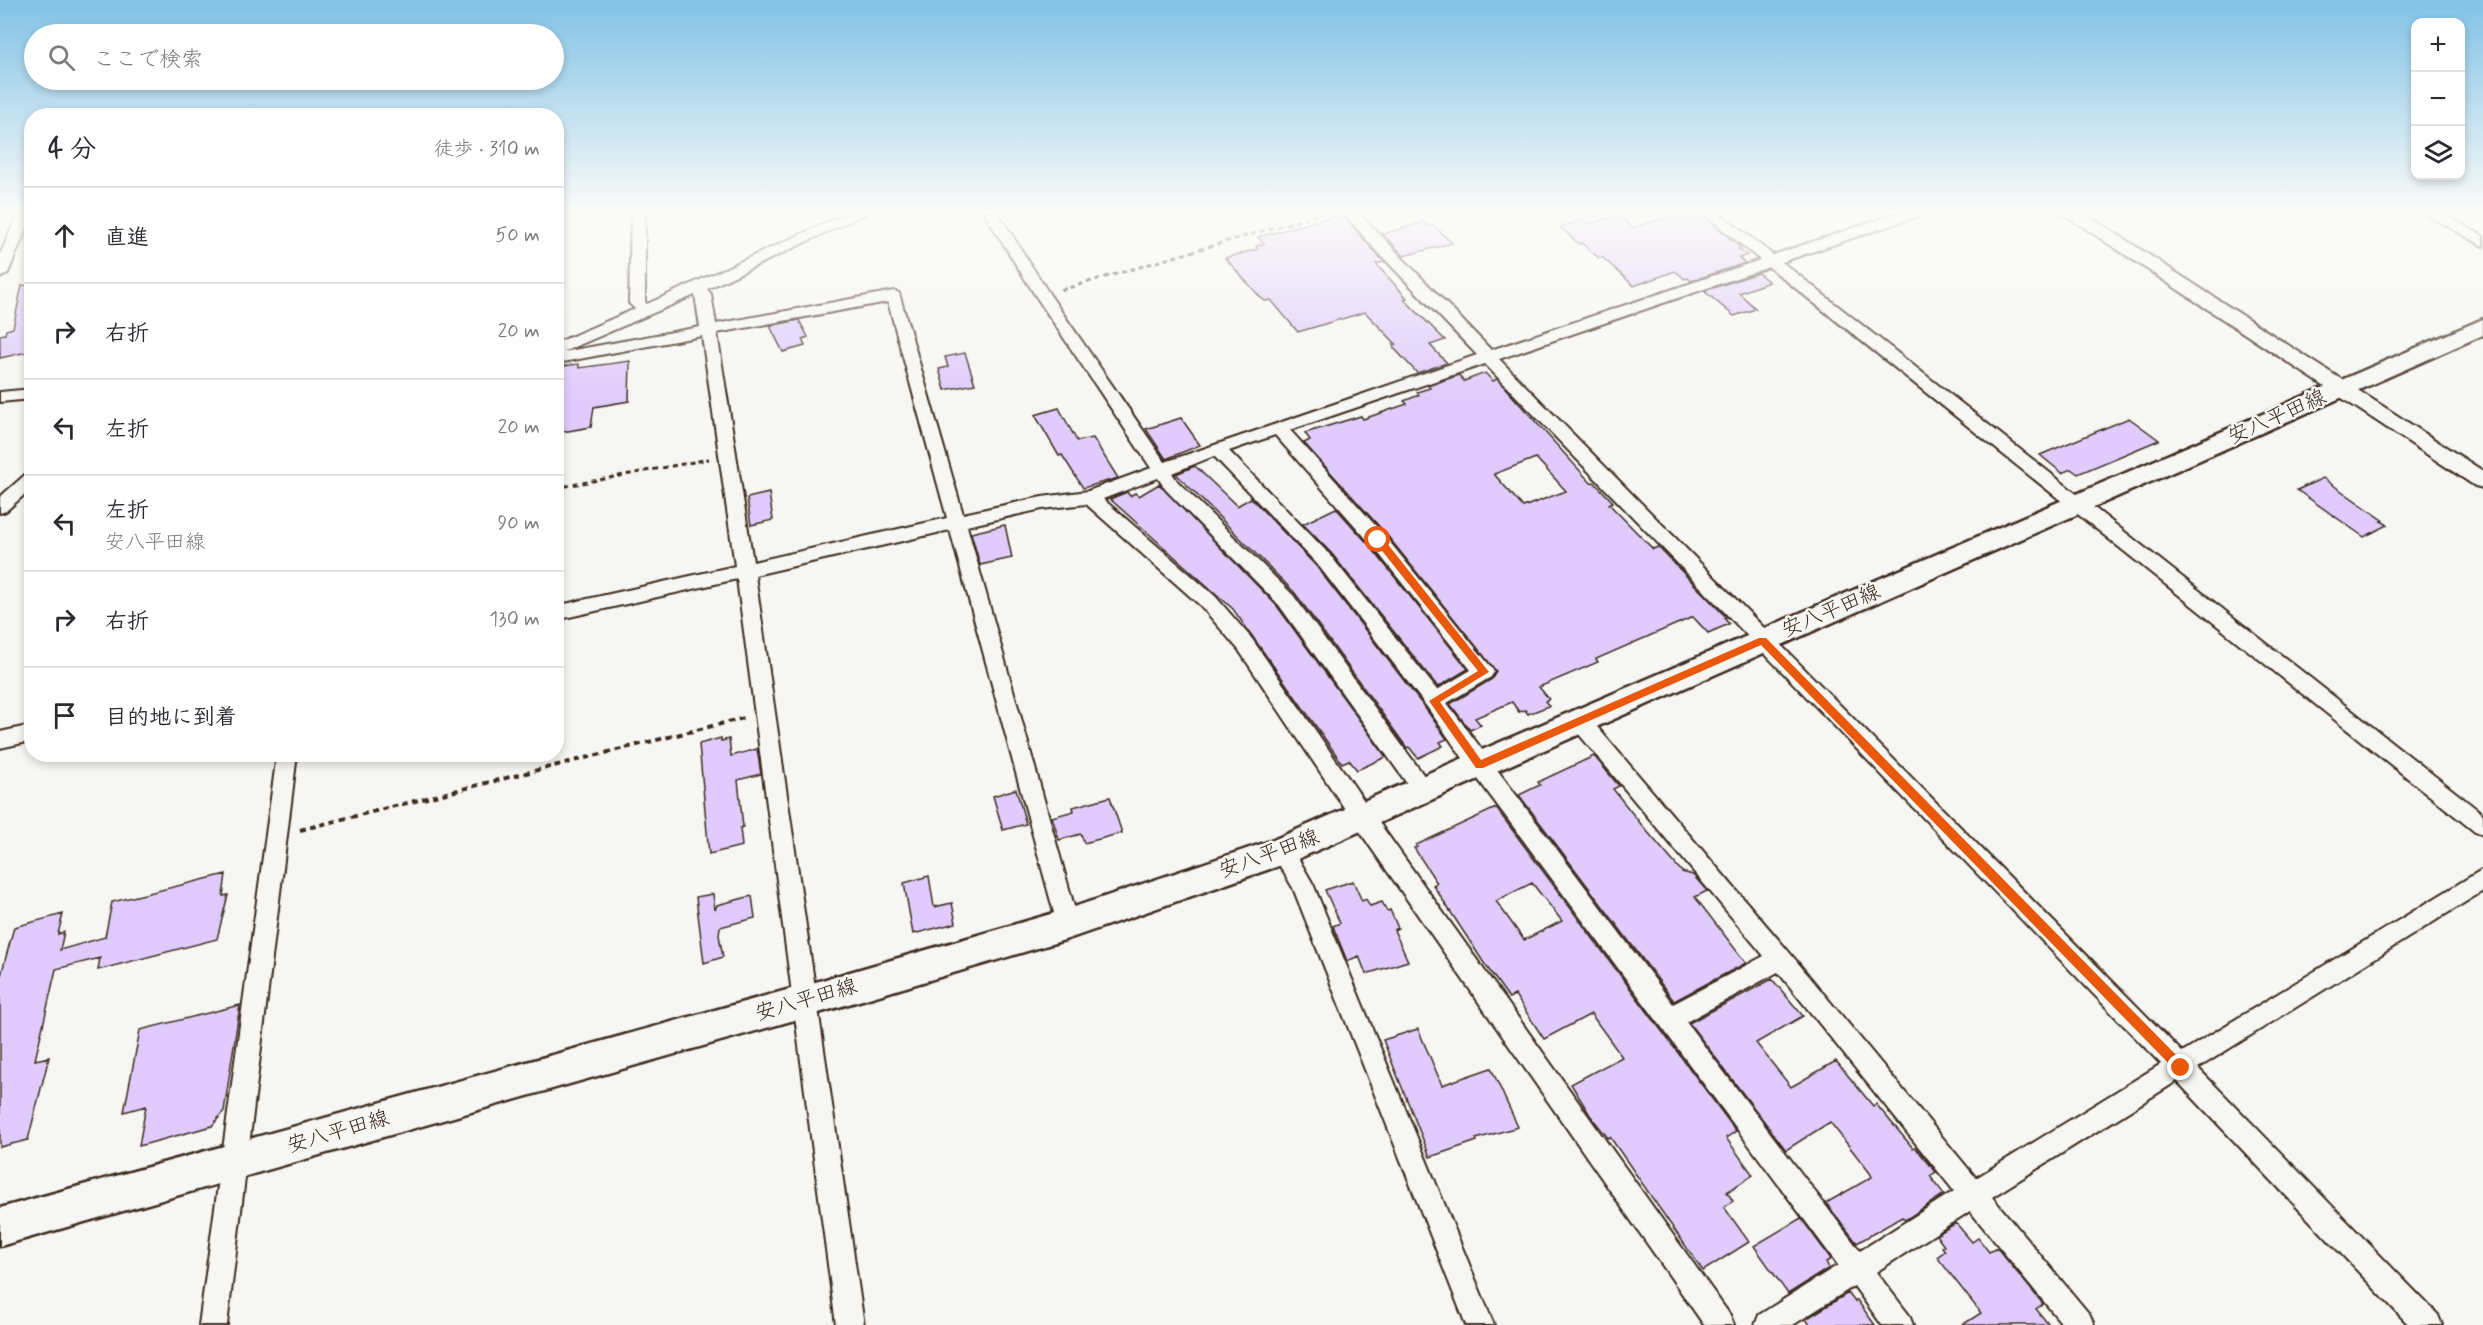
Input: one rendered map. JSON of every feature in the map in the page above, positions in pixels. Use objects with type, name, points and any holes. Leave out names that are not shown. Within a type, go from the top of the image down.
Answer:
[{"type":"main road","name":"安八平田線","points":[[0,1227],[1068,924],[1282,851],[2483,326]]},
{"type":"street","points":[[637,275],[637,303],[645,311]]},
{"type":"street","points":[[564,346],[726,275]]},
{"type":"street","points":[[1030,275],[1172,486],[1286,600],[1424,790]]},
{"type":"street","points":[[1408,275],[1762,641],[2181,1068],[2428,1325]]},
{"type":"street","points":[[564,611],[1042,503],[1090,497],[1217,450],[1733,275]]},
{"type":"street","points":[[1787,275],[2483,826]]},
{"type":"street","points":[[2166,275],[2483,482]]},
{"type":"street","points":[[698,288],[703,294],[710,330],[729,455],[850,1325]]},
{"type":"street","points":[[564,357],[894,296],[959,523],[1068,924]]},
{"type":"street","points":[[0,397],[24,395]]},
{"type":"street","points":[[1280,430],[1378,540],[1484,672],[1434,701]]},
{"type":"street","points":[[1217,450],[1324,560],[1434,701],[1479,765],[1899,1325]]},
{"type":"street","points":[[0,507],[24,485]]},
{"type":"street","points":[[1090,497],[1208,601],[1245,644],[1363,817],[1720,1325]]},
{"type":"street","points":[[1581,721],[1781,959],[2080,1325]]},
{"type":"street","points":[[0,740],[24,735]]},
{"type":"street","points":[[213,1325],[286,762]]},
{"type":"street","points":[[1282,851],[1302,884],[1480,1325]]},
{"type":"street","points":[[1769,1325],[1973,1194],[2181,1068],[2483,879]]},
{"type":"street","points":[[1670,1018],[1781,959]]},
{"type":"path","points":[[1043,295],[1112,275]]},
{"type":"path","points":[[564,486],[729,455]]},
{"type":"path","points":[[276,836],[765,713]]},
{"type":"building","points":[[1240,275],[1386,275],[1407,298],[1404,299],[1445,340],[1430,345],[1447,363],[1417,373],[1394,348],[1393,345],[1396,344],[1365,312],[1298,332],[1271,300],[1265,301]]},
{"type":"building","points":[[1622,275],[1665,275],[1634,286]]},
{"type":"building","points":[[1680,275],[1710,275],[1691,281],[1688,278],[1685,279]]},
{"type":"building","points":[[1752,275],[1760,275],[1769,282],[1739,293],[1756,309],[1734,316],[1704,291]]},
{"type":"building","points":[[22,285],[24,285],[24,353],[0,358],[0,335],[13,328]]},
{"type":"building","points":[[799,320],[808,337],[802,339],[805,346],[783,352],[770,326]]},
{"type":"building","points":[[965,353],[975,384],[945,390],[939,369],[948,367],[945,357]]},
{"type":"building","points":[[630,361],[629,401],[594,407],[591,427],[564,432],[564,366],[579,364],[579,368]]},
{"type":"building","points":[[1485,373],[1493,381],[1497,379],[1591,483],[1594,482],[1613,502],[1609,504],[1653,549],[1658,547],[1726,617],[1724,618],[1729,624],[1708,633],[1693,617],[1596,659],[1598,662],[1539,687],[1549,699],[1545,701],[1549,706],[1528,714],[1525,710],[1519,712],[1512,702],[1475,718],[1481,725],[1470,730],[1450,704],[1492,679],[1496,671],[1386,534],[1304,443],[1310,440],[1305,433],[1361,416],[1363,419],[1407,404],[1404,401],[1419,395],[1417,392],[1459,375],[1464,381]],"holes":[[[1536,458],[1566,491],[1523,507],[1494,474]]]},
{"type":"building","points":[[1059,408],[1077,441],[1093,438],[1118,478],[1083,488],[1062,455],[1059,456],[1035,415]]},
{"type":"building","points":[[1181,418],[1200,445],[1166,459],[1146,429]]},
{"type":"building","points":[[2129,418],[2159,440],[2078,474],[2071,469],[2062,473],[2040,455]]},
{"type":"building","points":[[1195,466],[1237,506],[1251,498],[1316,566],[1447,739],[1440,742],[1443,746],[1418,758],[1409,747],[1407,748],[1295,593],[1176,474]]},
{"type":"building","points":[[2323,478],[2388,525],[2364,537],[2297,490]]},
{"type":"building","points":[[1159,484],[1277,606],[1386,757],[1357,770],[1349,760],[1342,763],[1233,609],[1110,499],[1127,492],[1130,496],[1135,493],[1139,496]]},
{"type":"building","points":[[769,493],[773,520],[751,525],[747,498]]},
{"type":"building","points":[[1336,508],[1370,546],[1468,669],[1438,687],[1332,554],[1303,524]]},
{"type":"building","points":[[1005,525],[1012,558],[980,565],[971,533]]},
{"type":"building","points":[[721,738],[721,741],[729,739],[731,756],[757,749],[761,774],[738,780],[743,827],[740,828],[742,846],[709,854],[699,744]]},
{"type":"building","points":[[1594,756],[1619,786],[1613,789],[1640,823],[1682,872],[1693,875],[1707,891],[1695,897],[1746,963],[1674,1001],[1519,795],[1540,785],[1538,782]]},
{"type":"building","points":[[1016,789],[1026,824],[1003,830],[993,796]]},
{"type":"building","points":[[1110,797],[1122,833],[1084,843],[1081,834],[1059,840],[1052,817],[1074,811],[1073,807]]},
{"type":"building","points":[[1496,808],[1736,1131],[1726,1138],[1753,1175],[1727,1192],[1733,1201],[1724,1207],[1749,1242],[1703,1271],[1610,1137],[1608,1138],[1590,1115],[1571,1084],[1622,1057],[1591,1014],[1544,1039],[1515,995],[1509,998],[1484,963],[1433,885],[1437,883],[1414,848],[1417,847],[1416,845]],"holes":[[[1532,883],[1562,921],[1524,940],[1496,901]]]},
{"type":"building","points":[[226,874],[223,896],[228,895],[217,939],[98,970],[100,958],[56,969],[35,1060],[49,1057],[28,1140],[0,1147],[0,979],[14,927],[63,914],[58,934],[64,932],[60,950],[105,937],[112,902]]},
{"type":"building","points":[[929,876],[934,907],[952,903],[956,923],[913,934],[904,883]]},
{"type":"building","points":[[1353,881],[1362,901],[1366,899],[1370,906],[1382,902],[1387,911],[1390,910],[1398,928],[1394,930],[1408,961],[1366,974],[1359,956],[1347,961],[1333,926],[1340,923],[1325,890]]},
{"type":"building","points":[[713,894],[715,910],[717,905],[752,896],[755,918],[720,927],[723,957],[704,963],[696,897]]},
{"type":"building","points":[[1772,979],[1803,1016],[1756,1043],[1791,1087],[1836,1061],[1873,1106],[1876,1104],[1936,1172],[1930,1176],[1944,1194],[1905,1220],[1902,1217],[1857,1243],[1826,1203],[1872,1177],[1870,1173],[1830,1122],[1786,1150],[1689,1023]]},
{"type":"building","points":[[240,1005],[224,1111],[212,1126],[139,1146],[146,1106],[124,1112],[140,1030]]},
{"type":"building","points":[[1418,1029],[1442,1085],[1491,1068],[1518,1127],[1476,1139],[1477,1141],[1430,1157],[1383,1040]]},
{"type":"building","points":[[1801,1218],[1831,1259],[1826,1262],[1829,1268],[1788,1294],[1754,1246]]},
{"type":"building","points":[[1956,1223],[1972,1242],[1978,1238],[1989,1252],[1997,1248],[2043,1304],[2036,1309],[2049,1325],[1962,1325],[1981,1313],[1937,1257],[1945,1251],[1936,1235]]},
{"type":"building","points":[[1848,1293],[1855,1302],[1857,1300],[1875,1325],[1810,1325],[1806,1319]]},
{"type":"route","points":[[1378,540],[1484,672],[1434,701],[1479,765],[1762,641],[2181,1068]]}]
